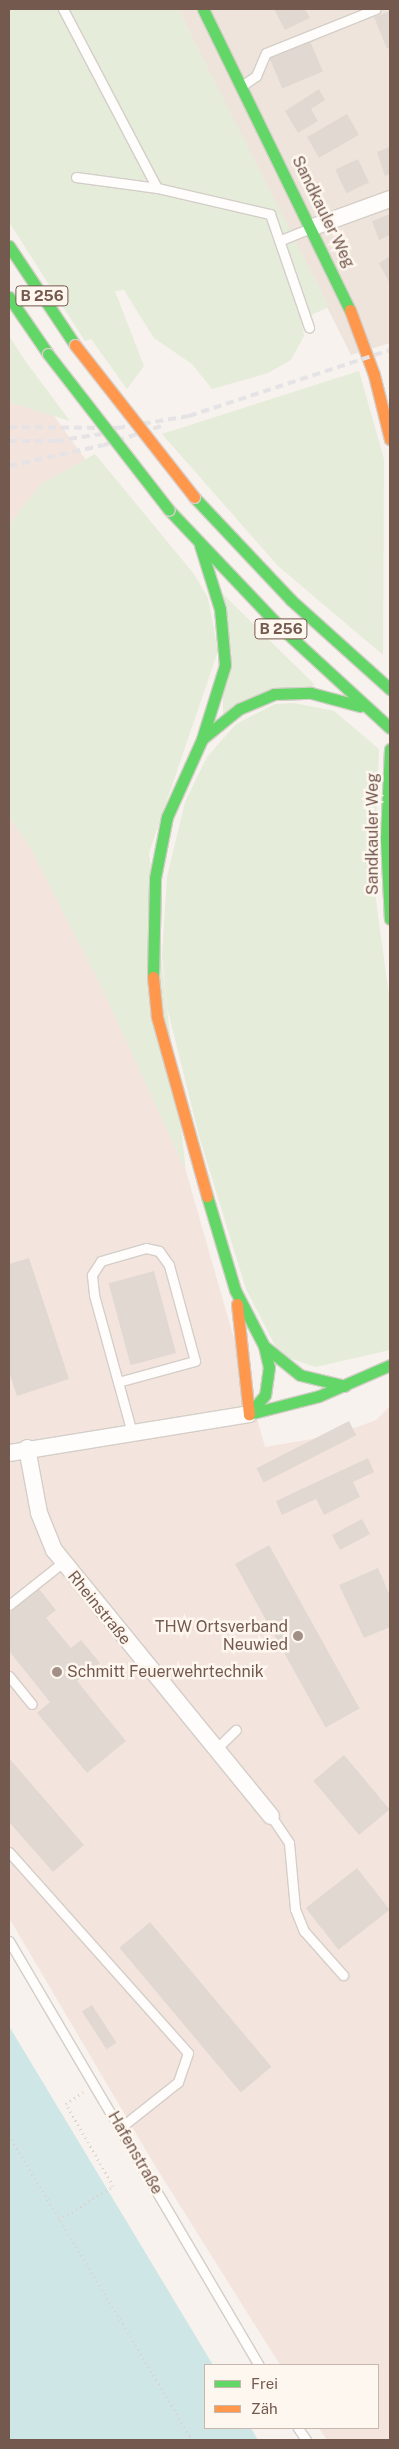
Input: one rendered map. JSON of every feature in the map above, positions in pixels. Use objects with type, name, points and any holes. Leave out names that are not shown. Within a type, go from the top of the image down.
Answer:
[{"type":"main road","name":"Sandkauler Weg","points":[[203,9],[314,227],[360,334],[390,439]]},
{"type":"main road","name":"B 256","points":[[9,246],[76,345],[194,497],[291,600],[390,689]]},
{"type":"main road","name":"B 256","points":[[9,297],[48,354],[169,510],[200,545],[366,708],[390,728]]},
{"type":"main road","points":[[200,545],[220,609],[226,647],[221,684],[202,739],[180,783],[160,846],[151,952],[163,1043],[236,1290],[264,1346],[269,1386],[249,1414]]},
{"type":"main road","points":[[202,739],[240,709],[274,694],[311,694],[366,708]]},
{"type":"main road","name":"Sandkauler Weg","points":[[390,749],[386,838],[390,919]]},
{"type":"main road","points":[[236,1290],[249,1414]]},
{"type":"main road","points":[[264,1346],[300,1375],[345,1386]]},
{"type":"main road","points":[[249,1414],[345,1386],[390,1365]]},
{"type":"street","points":[[314,227],[390,199]]},
{"type":"street","points":[[9,1453],[27,1448],[249,1414]]},
{"type":"street","name":"Rheinstraße","points":[[27,1448],[39,1513],[62,1563],[271,1816]]},
{"type":"lane","points":[[63,9],[157,188]]},
{"type":"lane","points":[[243,85],[256,76],[266,53],[376,9]]},
{"type":"lane","points":[[76,177],[157,188],[270,214],[281,240],[309,327]]},
{"type":"lane","points":[[281,240],[314,227]]},
{"type":"lane","points":[[118,1382],[195,1361],[169,1266],[159,1251],[146,1248],[101,1261],[92,1275],[118,1382],[132,1433]]},
{"type":"lane","points":[[9,1605],[62,1563]]},
{"type":"lane","points":[[9,1676],[32,1704]]},
{"type":"lane","points":[[216,1750],[236,1730]]},
{"type":"lane","points":[[271,1816],[289,1843],[295,1909],[304,1931],[343,1975]]},
{"type":"lane","points":[[9,1852],[188,2053],[178,2082],[120,2128]]},
{"type":"lane","name":"Hafenstraße","points":[[9,1941],[258,2364]]},
{"type":"lane","points":[[299,2429],[306,2440]]},
{"type":"path","points":[[59,2220],[113,2186],[66,2104],[77,2096]]},
{"type":"path","points":[[9,2135],[192,2440]]},
{"type":"shaded area","points":[[178,9],[390,9],[390,343],[351,355]]},
{"type":"shaded area","points":[[9,402],[54,416],[86,460],[41,484],[9,525]]},
{"type":"shaded area","points":[[9,817],[29,845],[104,992],[186,1171],[265,1447],[336,1435],[376,1420],[390,1406],[390,2440],[327,2440],[320,2429],[379,2429],[379,2364],[279,2364],[154,2164],[9,1918]]},
{"type":"shaded area","points":[[9,2026],[212,2364],[204,2364],[204,2429],[252,2429],[258,2440],[9,2440]]},
{"type":"green space","points":[[9,9],[178,9],[329,307],[302,319],[304,336],[291,360],[268,373],[212,389],[192,364],[154,338],[124,290],[115,291],[144,366],[127,389],[91,339],[85,341],[9,222]]},
{"type":"green space","points":[[9,336],[26,362],[70,421],[9,402]]},
{"type":"green space","points":[[359,371],[384,459],[383,655],[278,566],[162,434]]},
{"type":"green space","points":[[95,454],[194,574],[208,598],[218,651],[149,853],[186,1171],[104,992],[29,845],[9,817],[9,525],[41,484]]},
{"type":"green space","points":[[223,594],[315,685],[223,714]]},
{"type":"green space","points":[[294,703],[334,711],[379,749],[374,885],[390,1003],[390,1350],[316,1367],[280,1355],[246,1289],[199,1136],[167,1007],[162,955],[167,877],[185,802],[207,757],[236,724],[275,704]]},
{"type":"building","points":[[274,9],[305,9],[310,18],[285,30]]},
{"type":"building","points":[[390,11],[390,47],[387,49],[374,17]]},
{"type":"building","points":[[310,41],[323,71],[282,89],[269,58]]},
{"type":"building","points":[[319,89],[325,100],[311,109],[318,121],[298,133],[285,111]]},
{"type":"building","points":[[347,114],[359,135],[319,158],[307,137]]},
{"type":"building","points":[[390,147],[390,174],[385,176],[377,152]]},
{"type":"building","points":[[358,159],[369,183],[346,193],[335,170]]},
{"type":"building","points":[[390,214],[390,235],[379,240],[372,221]]},
{"type":"building","points":[[390,256],[390,284],[379,263]]},
{"type":"building","points":[[29,1258],[69,1379],[17,1396],[9,1372],[9,1264]]},
{"type":"building","points":[[154,1271],[176,1353],[131,1365],[109,1283]]},
{"type":"building","points":[[349,1421],[356,1435],[264,1482],[256,1468]]},
{"type":"building","points":[[368,1458],[374,1472],[353,1482],[360,1497],[324,1515],[316,1499],[282,1515],[276,1501]]},
{"type":"building","points":[[362,1519],[370,1534],[340,1550],[332,1535]]},
{"type":"building","name":"THW Ortsverband Neuwied","points":[[269,1545],[360,1709],[326,1727],[235,1564]]},
{"type":"building","points":[[378,1568],[390,1596],[390,1627],[364,1638],[339,1585]]},
{"type":"building","name":"Schmitt Feuerwehrtechnik","points":[[39,1589],[56,1610],[46,1618],[71,1648],[81,1640],[100,1663],[77,1681],[126,1741],[87,1773],[37,1713],[50,1702],[9,1651],[9,1613]]},
{"type":"building","points":[[344,1755],[390,1809],[359,1835],[313,1781]]},
{"type":"building","points":[[9,1758],[84,1845],[53,1872],[9,1822]]},
{"type":"building","points":[[357,1868],[390,1910],[338,1950],[306,1908]]},
{"type":"building","points":[[150,1922],[271,2067],[241,2092],[119,1948]]},
{"type":"building","points":[[92,2005],[117,2043],[106,2049],[82,2012]]},
{"type":"railway","points":[[9,427],[117,428],[189,416],[390,350]]},
{"type":"railway","points":[[9,466],[104,445],[161,426]]},
{"type":"railway","points":[[9,441],[56,441],[101,434]]},
{"type":"traffic: fast","points":[[203,9],[350,310]]},
{"type":"traffic: fast","points":[[9,246],[75,345]]},
{"type":"traffic: fast","points":[[9,297],[48,354]]},
{"type":"traffic: fast","points":[[48,354],[169,510]]},
{"type":"traffic: fast","points":[[194,497],[291,600],[390,689]]},
{"type":"traffic: fast","points":[[169,510],[278,625],[390,728]]},
{"type":"traffic: fast","points":[[153,977],[155,878],[167,817],[202,739],[225,665],[220,609],[200,545]]},
{"type":"traffic: fast","points":[[202,739],[239,709],[274,694],[311,693],[360,706]]},
{"type":"traffic: fast","points":[[390,749],[386,838],[390,919]]},
{"type":"traffic: fast","points":[[207,1196],[235,1290],[264,1346],[269,1367],[265,1395],[249,1414]]},
{"type":"traffic: fast","points":[[264,1346],[300,1375],[345,1386]]},
{"type":"traffic: fast","points":[[249,1414],[319,1396],[390,1365]]},
{"type":"traffic: slow","points":[[350,310],[374,375],[390,439]]},
{"type":"traffic: slow","points":[[75,345],[194,497]]},
{"type":"traffic: slow","points":[[153,977],[157,1017],[207,1196]]},
{"type":"traffic: slow","points":[[237,1304],[249,1414]]},
{"type":"place","name":"THW Ortsverband Neuwied","points":[[298,1636]]},
{"type":"place","name":"Schmitt Feuerwehrtechnik","points":[[57,1672]]}]
